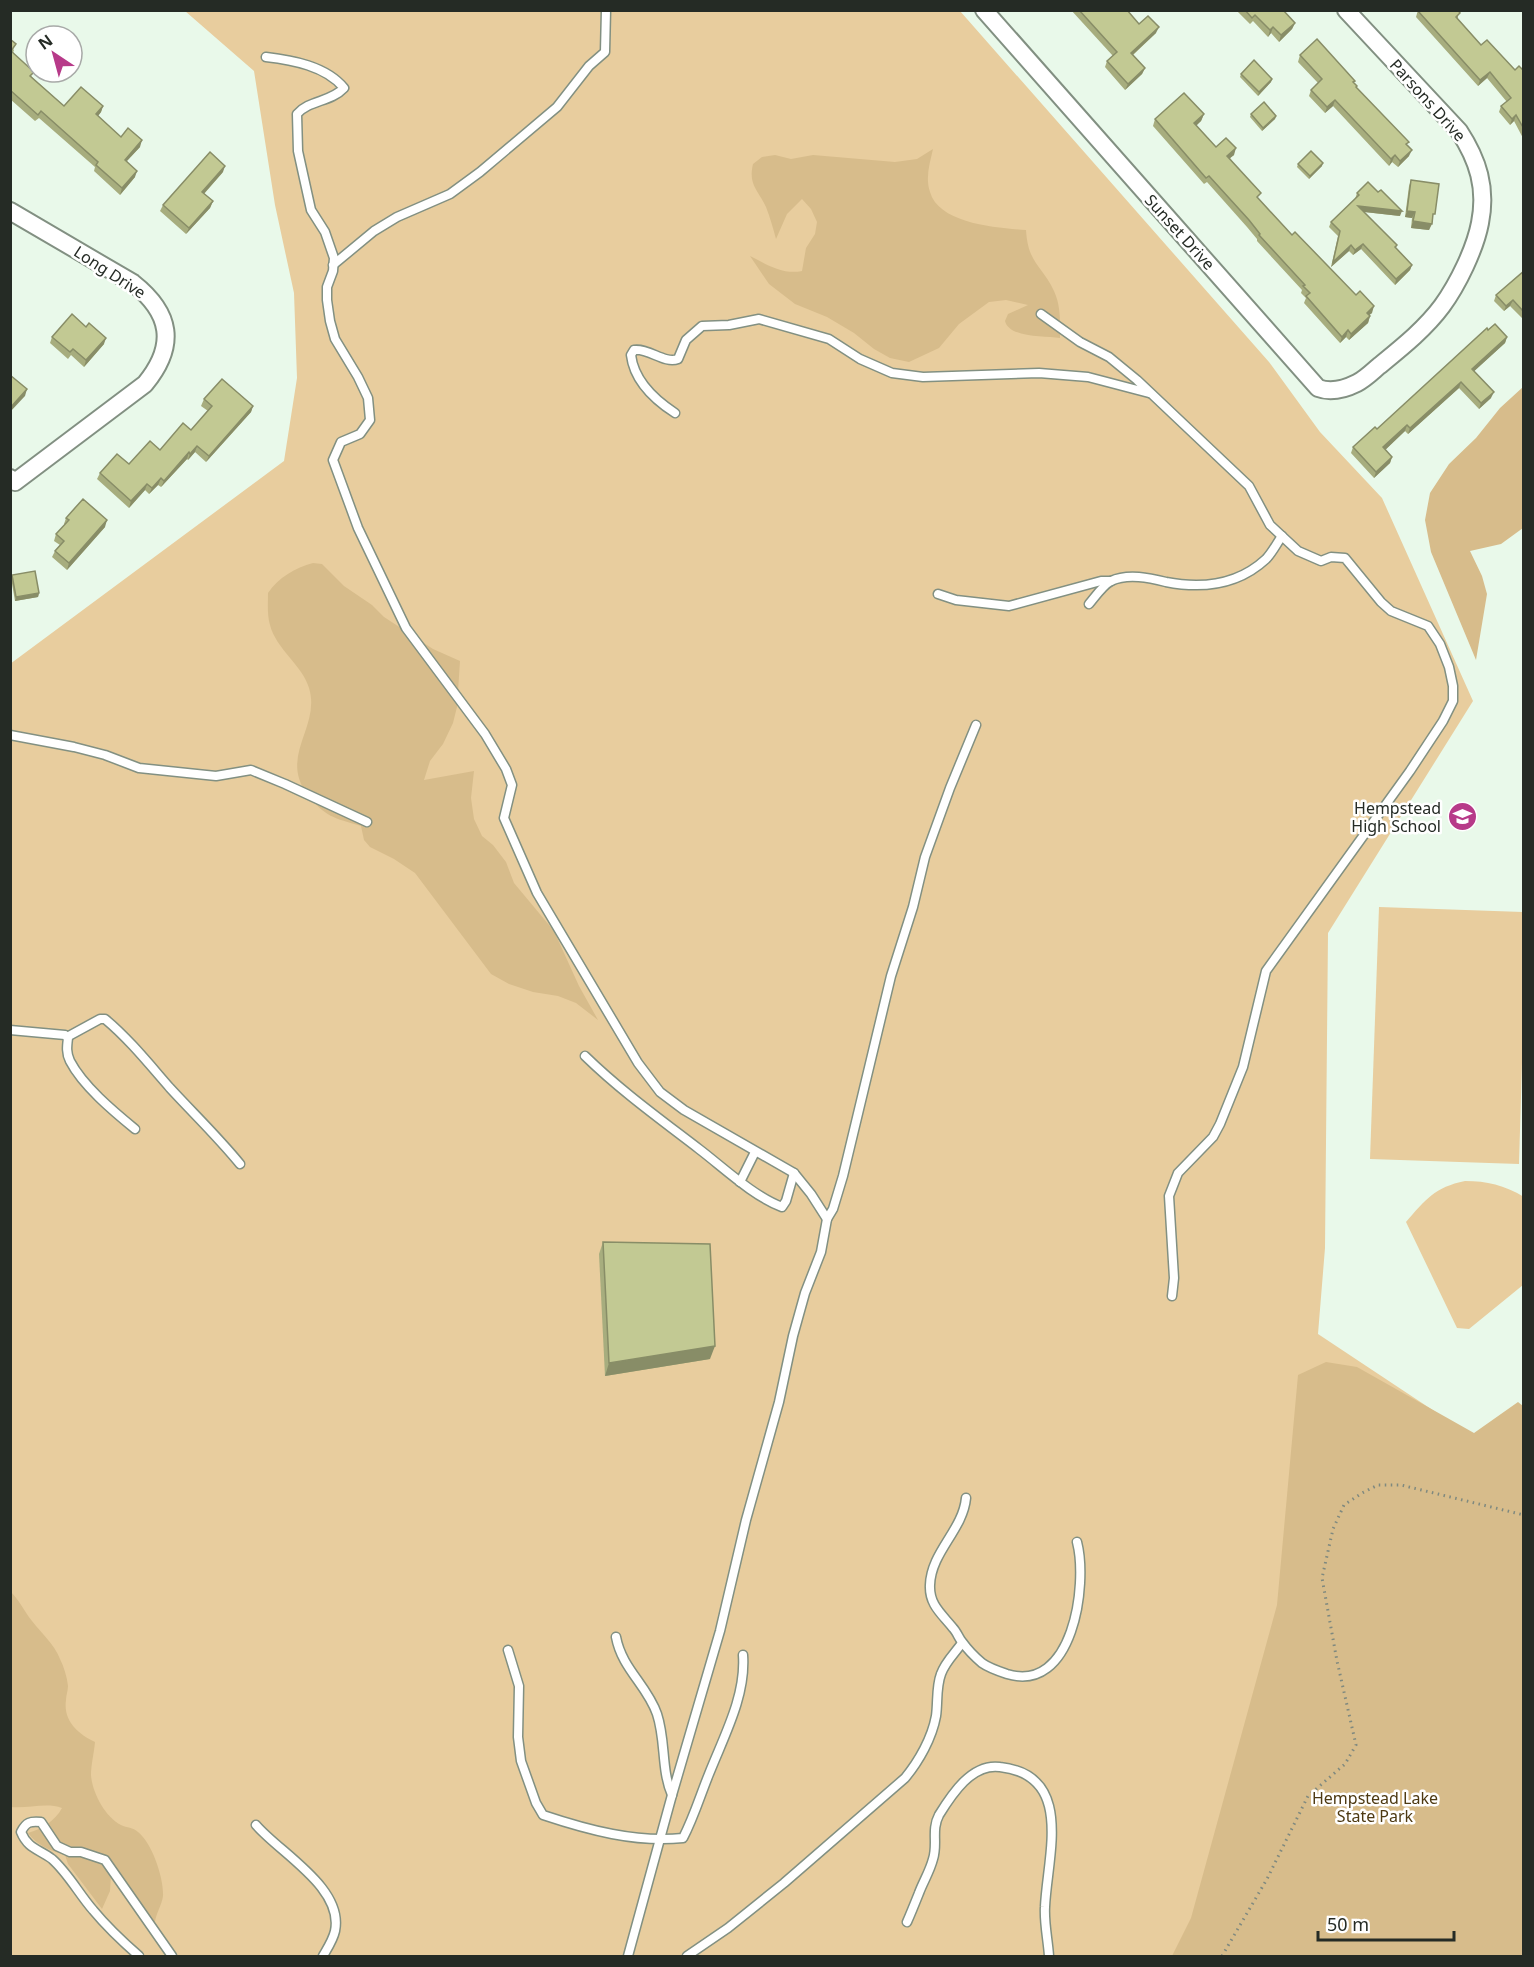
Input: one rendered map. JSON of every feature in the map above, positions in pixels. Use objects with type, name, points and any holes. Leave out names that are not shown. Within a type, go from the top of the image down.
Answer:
[{"type":"street","name":"Sunset Drive","points":[[984,10],[1318,388],[1326,392],[1359,382],[1393,355]]},
{"type":"street","name":"Parsons Drive","points":[[1346,10],[1459,132],[1472,151],[1483,188],[1480,223],[1465,264],[1443,304],[1431,320],[1393,355]]},
{"type":"street","name":"Long Drive","points":[[10,211],[133,283],[149,296],[159,309],[164,321],[166,337],[157,370],[145,384],[15,482],[10,478]]},
{"type":"lane","points":[[333,265],[374,231],[397,217],[450,194],[480,172],[557,107],[589,66],[605,52],[606,10]]},
{"type":"lane","points":[[266,57],[295,61],[313,68],[339,82],[344,88],[335,96],[302,108],[297,114],[298,151],[311,210],[325,232],[334,258],[327,287],[327,300],[335,339],[368,398],[370,420],[360,434],[341,442],[333,460],[358,528],[390,598],[406,628],[485,734],[506,769],[512,784],[504,818],[537,893],[638,1063],[660,1092],[684,1110],[794,1173],[827,1219]]},
{"type":"lane","points":[[1041,314],[1080,342],[1109,357],[1150,394],[1249,486],[1270,525],[1298,551],[1320,561],[1331,557],[1345,558],[1391,611],[1428,626],[1440,644],[1453,686],[1453,701],[1443,721],[1410,771],[1266,971],[1243,1067],[1220,1124],[1213,1137],[1185,1163],[1178,1173],[1169,1196],[1174,1278],[1172,1296]]},
{"type":"lane","points":[[675,413],[659,403],[646,387],[632,364],[630,356],[634,350],[642,349],[673,361],[678,359],[686,340],[702,327],[759,319],[829,339],[860,359],[892,373],[923,377],[1039,373],[1088,377],[1150,394]]},
{"type":"lane","points":[[938,594],[956,600],[1009,606],[1024,604],[1101,581],[1143,577],[1201,586],[1224,583],[1244,575],[1268,558],[1282,536]]},
{"type":"lane","points":[[1089,604],[1111,581]]},
{"type":"lane","points":[[628,1956],[720,1631],[746,1520],[779,1402],[793,1336],[805,1293],[821,1252],[827,1219],[833,1209],[843,1176],[875,1037],[925,857],[976,725]]},
{"type":"lane","points":[[10,735],[74,747],[139,768],[216,776],[252,770],[367,822]]},
{"type":"lane","points":[[67,1037],[100,1019],[105,1019],[217,1136],[240,1164]]},
{"type":"lane","points":[[10,1030],[67,1037]]},
{"type":"lane","points":[[67,1037],[66,1048],[69,1060],[109,1106],[135,1129]]},
{"type":"lane","points":[[585,1056],[635,1102],[740,1182],[772,1203],[782,1207],[794,1173]]},
{"type":"lane","points":[[740,1182],[755,1152]]},
{"type":"lane","points":[[966,1498],[965,1510],[938,1557],[930,1584],[931,1598],[938,1613],[954,1628],[962,1643],[982,1663],[997,1671],[1014,1676],[1030,1677],[1052,1666],[1066,1643],[1074,1620],[1081,1580],[1077,1542]]},
{"type":"lane","points":[[616,1637],[622,1659],[656,1712],[662,1734],[667,1784],[672,1796]]},
{"type":"lane","points":[[687,1956],[784,1883],[904,1778],[916,1764],[936,1718],[940,1675],[962,1643]]},
{"type":"lane","points":[[508,1650],[519,1686],[518,1737],[521,1761],[536,1803],[543,1815],[569,1824],[636,1838],[660,1839],[684,1838],[690,1825],[734,1711],[744,1673],[743,1655]]},
{"type":"lane","points":[[907,1922],[934,1858],[933,1835],[945,1806],[962,1784],[978,1771],[997,1766],[1007,1768],[1033,1779],[1041,1788],[1050,1809],[1052,1830],[1045,1908],[1049,1956]]},
{"type":"lane","points":[[139,1956],[116,1936],[52,1859],[25,1841],[21,1832],[25,1824],[32,1821],[40,1822],[57,1846],[70,1852],[81,1852],[105,1860],[172,1956]]},
{"type":"lane","points":[[256,1825],[268,1839],[312,1877],[333,1905],[336,1921],[335,1932],[323,1956]]},
{"type":"path","points":[[1222,1956],[1267,1879],[1308,1796],[1345,1764],[1356,1745],[1337,1661],[1322,1578],[1333,1529],[1344,1505],[1378,1485],[1401,1485],[1524,1515]]},
{"type":"green space","points":[[185,11],[960,11],[1269,362],[1320,432],[1382,498],[1473,701],[1328,933],[1325,1248],[1318,1334],[1523,1470],[1523,1956],[13,1956],[10,1953],[10,664],[284,461],[297,378],[294,293],[275,205],[254,71]]},
{"type":"green space","points":[[933,149],[928,170],[930,192],[936,203],[945,211],[957,218],[986,226],[1026,230],[1033,257],[1049,282],[1058,302],[1060,338],[1013,331],[1005,321],[1008,314],[1028,305],[1006,300],[989,302],[959,324],[939,348],[909,362],[890,358],[827,317],[795,304],[769,284],[750,256],[781,270],[802,271],[806,248],[815,234],[817,222],[811,209],[802,199],[787,214],[776,239],[766,207],[752,177],[753,164],[762,157],[775,155],[791,159],[813,155],[895,162],[917,159]]},
{"type":"green space","points":[[1523,387],[1523,528],[1501,544],[1470,551],[1482,576],[1487,594],[1476,660],[1431,552],[1425,520],[1430,493],[1449,464],[1476,438],[1500,408]]},
{"type":"green space","points":[[313,563],[322,564],[344,586],[372,605],[384,617],[433,649],[460,661],[457,707],[453,723],[443,744],[430,761],[424,780],[474,771],[471,798],[474,819],[482,836],[493,845],[506,862],[514,883],[554,931],[579,986],[598,1020],[576,1003],[558,996],[533,992],[509,984],[491,974],[415,873],[370,847],[364,840],[361,826],[331,816],[319,808],[307,794],[300,780],[297,766],[298,754],[310,716],[309,688],[301,672],[273,634],[268,617],[268,593],[288,574]]},
{"type":"green space","points":[[1379,907],[1523,912],[1523,1029],[1519,1164],[1370,1159]]},
{"type":"green space","points":[[1465,1181],[1495,1184],[1524,1197],[1523,1285],[1469,1329],[1457,1328],[1406,1222],[1431,1195]]},
{"type":"green space","name":"Hempstead Lake State Park","points":[[1326,1362],[1357,1367],[1474,1433],[1518,1402],[1523,1406],[1523,1956],[1172,1956],[1191,1918],[1277,1605],[1298,1375]]},
{"type":"green space","points":[[10,1591],[51,1644],[61,1662],[68,1686],[66,1708],[69,1720],[78,1731],[95,1742],[91,1775],[100,1803],[115,1821],[138,1832],[152,1852],[163,1889],[155,1922],[129,1902],[111,1875],[110,1891],[102,1909],[68,1864],[65,1855],[44,1847],[28,1833],[48,1824],[62,1808],[56,1806],[11,1807]]},
{"type":"building","points":[[1079,10],[1127,10],[1139,24],[1148,16],[1159,27],[1131,53],[1145,68],[1128,84],[1107,61],[1117,52]]},
{"type":"building","points":[[1245,10],[1283,10],[1295,23],[1281,35],[1273,27],[1270,30],[1255,15],[1252,18]]},
{"type":"building","points":[[1419,10],[1458,10],[1460,13],[1456,17],[1481,45],[1487,40],[1515,70],[1519,66],[1524,71],[1524,129],[1516,115],[1512,119],[1501,106],[1511,98],[1490,72],[1480,80]]},
{"type":"building","points":[[10,39],[16,44],[11,51],[24,63],[24,84],[39,84],[64,106],[81,87],[103,106],[96,114],[121,137],[128,128],[142,140],[125,160],[137,171],[122,188],[96,165],[98,162],[41,111],[38,115],[10,90]]},
{"type":"building","points":[[1317,39],[1355,81],[1353,82],[1356,87],[1409,142],[1406,144],[1412,150],[1400,161],[1395,155],[1391,159],[1335,100],[1327,107],[1311,90],[1322,79],[1300,55]]},
{"type":"building","points":[[1254,60],[1272,79],[1259,92],[1241,74]]},
{"type":"building","points":[[1184,93],[1204,114],[1194,123],[1216,147],[1226,138],[1236,148],[1227,156],[1261,193],[1257,197],[1292,235],[1295,232],[1356,295],[1360,291],[1374,306],[1367,313],[1370,316],[1351,334],[1348,330],[1342,337],[1306,296],[1310,293],[1303,286],[1305,285],[1259,235],[1249,220],[1209,176],[1206,178],[1155,119]]},
{"type":"building","points":[[1264,102],[1276,116],[1263,128],[1251,114]]},
{"type":"building","points":[[1311,151],[1323,163],[1310,176],[1298,164]]},
{"type":"building","points":[[210,152],[225,166],[202,192],[213,201],[189,228],[163,205]]},
{"type":"building","points":[[1411,180],[1439,184],[1432,224],[1413,221],[1415,212],[1407,211]]},
{"type":"building","points":[[1368,182],[1378,192],[1381,190],[1402,211],[1358,206],[1397,245],[1395,247],[1412,265],[1396,279],[1363,244],[1355,250],[1351,245],[1333,262],[1340,231],[1331,222],[1359,195],[1357,193]]},
{"type":"building","points":[[1524,271],[1524,312],[1513,300],[1506,306],[1496,295]]},
{"type":"building","points":[[72,314],[86,327],[89,323],[106,338],[86,360],[73,349],[70,352],[52,337]]},
{"type":"building","points":[[1495,324],[1507,337],[1472,369],[1494,392],[1481,403],[1461,382],[1410,428],[1407,425],[1383,447],[1392,457],[1376,472],[1353,447],[1375,427],[1377,429],[1487,328],[1488,330]]},
{"type":"building","points":[[10,375],[27,389],[10,408]]},
{"type":"building","points":[[222,379],[253,406],[209,456],[197,446],[164,481],[161,478],[152,488],[147,484],[131,501],[100,473],[117,454],[129,464],[150,441],[160,450],[183,423],[191,430],[212,406],[204,399]]},
{"type":"building","points":[[83,499],[107,520],[69,563],[55,551],[64,541],[56,534],[69,520],[66,518]]},
{"type":"building","points":[[35,571],[39,593],[16,597],[12,575]]},
{"type":"building","points":[[603,1242],[710,1244],[715,1346],[609,1363]]},
{"type":"place","name":"Hempstead High School","points":[[1462,817]]}]
